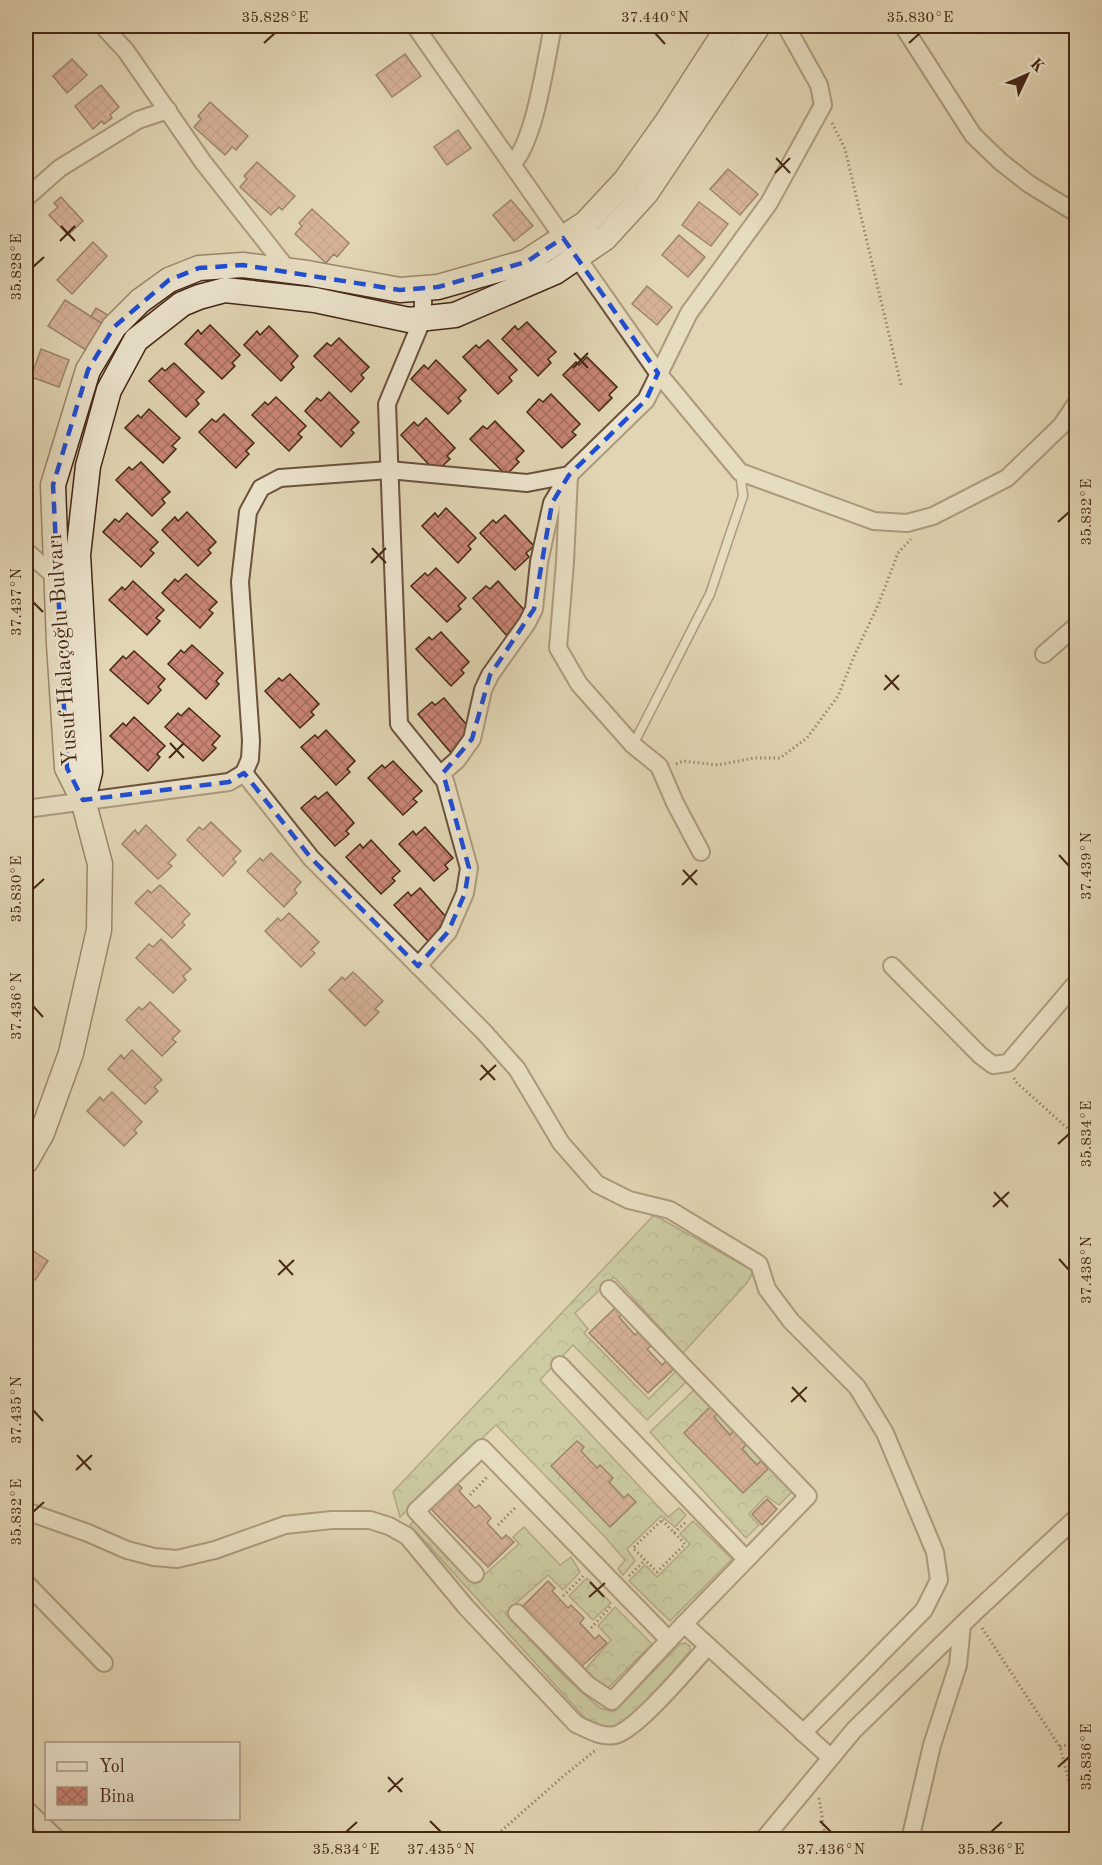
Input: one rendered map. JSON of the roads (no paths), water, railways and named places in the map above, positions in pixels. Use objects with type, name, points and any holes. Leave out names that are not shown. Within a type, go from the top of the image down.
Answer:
[{"type":"street","points":[[103,26],[126,51],[203,162],[288,270]]},
{"type":"street","points":[[416,26],[658,374],[740,472],[874,521],[907,523],[933,516],[1007,478],[1061,426],[1077,404]]},
{"type":"street","points":[[512,164],[517,159],[534,118],[554,26]]},
{"type":"street","name":"Yusuf Halaçoğlu Bulvarı","points":[[83,800],[90,772],[78,555],[88,466],[109,390],[136,340],[182,304],[225,290],[315,300],[409,320],[454,315],[555,272],[586,223],[625,181],[667,122],[729,26]]},
{"type":"street","name":"Yusuf Halaçoğlu Bulvarı","points":[[26,1161],[42,1133],[71,1053],[99,930],[100,864],[83,800],[67,768],[53,485],[88,370],[114,327],[154,290],[169,280],[199,268],[243,265],[288,270],[400,290],[438,287],[605,238],[646,193],[758,26]]},
{"type":"street","points":[[440,775],[457,760],[472,739],[483,690],[490,675],[527,623],[534,609],[539,562],[552,503],[569,475],[646,400],[689,313],[770,203],[823,105],[819,85],[786,26]]},
{"type":"street","points":[[903,26],[973,135],[1001,162],[1029,184],[1077,213]]},
{"type":"street","points":[[26,198],[60,168],[138,120],[168,110]]},
{"type":"street","points":[[418,966],[448,932],[465,893],[469,868],[445,781],[399,724],[387,404],[423,318],[423,288]]},
{"type":"street","points":[[26,809],[229,782],[244,773],[250,759],[251,741],[240,582],[248,512],[261,488],[280,478],[389,470],[527,483],[569,475]]},
{"type":"street","points":[[569,475],[558,648],[579,684],[633,745],[659,766],[675,803],[701,852]]},
{"type":"street","points":[[26,551],[57,578]]},
{"type":"street","points":[[1044,654],[1077,627]]},
{"type":"street","points":[[244,773],[311,858],[484,1032],[517,1069],[561,1143],[597,1184],[629,1200],[670,1210],[759,1264],[767,1289],[791,1321],[857,1388],[885,1433],[935,1552],[939,1580],[924,1611],[803,1733]]},
{"type":"street","points":[[892,966],[980,1055],[993,1065],[1008,1063],[1077,982]]},
{"type":"street","points":[[517,1613],[588,1685],[612,1701],[808,1496],[609,1289]]},
{"type":"street","points":[[560,1365],[747,1559]]},
{"type":"street","points":[[475,1574],[416,1511],[482,1449],[669,1640]]},
{"type":"street","points":[[26,1511],[128,1550],[154,1557],[177,1559],[215,1550],[285,1525],[332,1520],[370,1520],[389,1526],[407,1536],[466,1607],[576,1724],[595,1733],[615,1735],[632,1725],[708,1646]]},
{"type":"street","points":[[763,1839],[854,1730],[967,1619],[1077,1518]]},
{"type":"street","points":[[26,1583],[104,1663]]},
{"type":"street","points":[[910,1839],[932,1745],[958,1665],[967,1619]]},
{"type":"street","points":[[684,1624],[830,1757]]},
{"type":"street","points":[[26,1809],[58,1839]]},
{"type":"lane","points":[[633,745],[710,594],[743,496],[740,472]]}]
